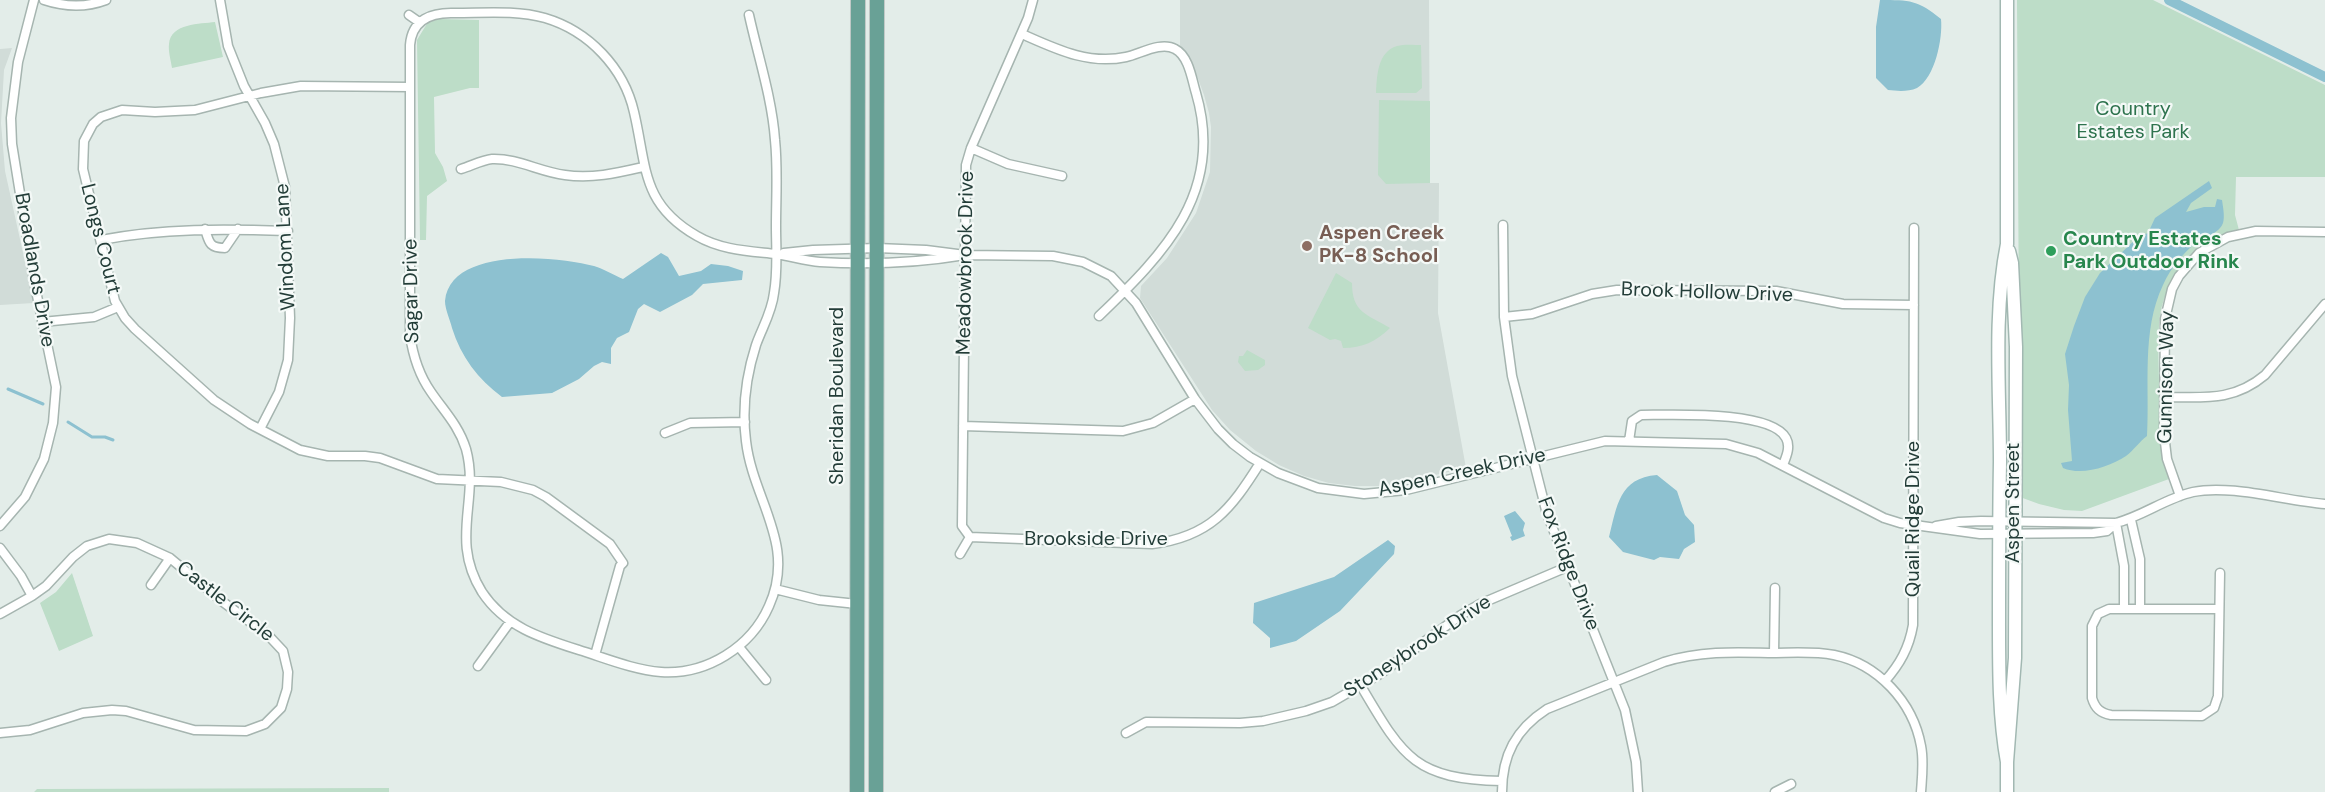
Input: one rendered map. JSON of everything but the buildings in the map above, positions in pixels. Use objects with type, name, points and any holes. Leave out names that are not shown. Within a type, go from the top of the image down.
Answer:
[{"type":"main road","name":"Sheridan Boulevard","points":[[857,792],[858,0]]},
{"type":"main road","name":"Sheridan Boulevard","points":[[876,792],[877,0]]},
{"type":"street","name":"Broadlands Drive","points":[[0,526],[25,496],[35,478],[50,442],[53,423],[55,380],[42,322],[16,169],[11,118],[18,62],[34,0]]},
{"type":"street","points":[[44,0],[70,6],[84,6],[106,0]]},
{"type":"street","name":"Windom Lane","points":[[220,0],[228,46],[250,96],[265,123],[281,165],[285,188],[290,318],[288,360],[279,392],[260,429]]},
{"type":"street","name":"Meadowbrook Drive","points":[[970,537],[964,532],[962,526],[965,181],[971,148],[1022,34],[1033,0]]},
{"type":"street","name":"Aspen Street","points":[[2007,0],[2007,244],[2003,263],[1999,346],[1999,659],[2003,741],[2007,762]]},
{"type":"street","name":"Aspen Creek Drive","points":[[419,22],[433,14],[441,13],[525,14],[556,22],[583,36],[611,63],[625,86],[634,111],[643,166],[659,202],[668,214],[689,232],[717,245],[818,262],[857,255],[877,255],[908,263],[965,255]]},
{"type":"street","points":[[409,15],[419,22],[410,38],[410,87]]},
{"type":"street","points":[[470,481],[465,527],[468,560],[481,590],[491,604],[510,622],[537,636],[642,669],[677,672],[705,666],[739,647],[763,619],[775,589],[779,559],[777,543],[751,468],[744,422],[746,387],[751,362],[774,296],[775,139],[749,15]]},
{"type":"street","points":[[1022,34],[1079,57],[1110,59],[1167,47],[1175,49],[1184,59],[1190,72],[1202,117],[1204,147],[1200,179],[1187,212],[1174,234],[1144,272],[1099,316]]},
{"type":"street","name":"Longs Court","points":[[410,87],[301,86],[185,111],[122,110],[111,112],[93,124],[84,141],[82,161],[111,289],[118,307],[135,329],[214,400],[260,429],[300,450],[314,454],[380,458],[437,479],[501,482],[533,490],[610,544],[624,563],[620,566],[595,655]]},
{"type":"street","name":"Sagar Drive","points":[[410,87],[410,335],[413,353],[423,380],[459,432],[469,463],[470,481]]},
{"type":"street","points":[[971,148],[1008,164],[1062,176]]},
{"type":"street","points":[[461,170],[490,159],[508,160],[548,172],[587,177],[643,166]]},
{"type":"street","name":"Fox Ridge Drive","points":[[1503,225],[1504,317],[1512,376],[1547,514],[1614,682],[1632,738],[1638,792]]},
{"type":"street","name":"Quail Ridge Drive","points":[[1885,681],[1900,662],[1911,638],[1913,625],[1914,228]]},
{"type":"street","points":[[205,229],[212,246],[225,248],[238,229]]},
{"type":"street","points":[[101,240],[136,233],[205,229],[288,231]]},
{"type":"street","name":"Gunnison Way","points":[[2180,496],[2165,452],[2165,319],[2172,289],[2187,265],[2213,244],[2243,233],[2325,232]]},
{"type":"street","name":"Aspen Street","points":[[2007,244],[2012,263],[2016,347],[2015,658],[2007,792]]},
{"type":"street","name":"Aspen Creek Drive","points":[[776,254],[813,250],[877,255],[926,250],[965,255],[1053,255],[1097,268],[1126,290],[1195,399],[1233,444],[1260,463],[1298,482],[1318,488],[1364,494],[1406,490],[1596,442],[1726,444],[1758,453],[1884,518],[1962,532],[1999,527]]},
{"type":"street","name":"Brook Hollow Drive","points":[[1504,317],[1532,314],[1592,294],[1617,290],[1776,291],[1843,304],[1914,305]]},
{"type":"street","points":[[2164,397],[2217,397],[2242,391],[2265,375],[2325,304]]},
{"type":"street","points":[[42,322],[94,316],[118,307]]},
{"type":"street","points":[[963,426],[1123,431],[1153,423],[1195,399]]},
{"type":"street","points":[[1629,441],[1632,421],[1641,415],[1738,417],[1771,427],[1784,435],[1788,445],[1783,465]]},
{"type":"street","points":[[665,433],[690,423],[744,422]]},
{"type":"street","name":"Brookside Drive","points":[[970,537],[1152,544],[1168,542],[1193,534],[1216,521],[1239,497],[1260,463]]},
{"type":"street","points":[[1999,527],[2116,523],[2131,519],[2180,496],[2206,490],[2325,504]]},
{"type":"street","points":[[2131,519],[2141,573],[2140,609]]},
{"type":"street","name":"Aspen Creek Drive","points":[[1933,527],[1959,522],[1999,527]]},
{"type":"street","points":[[2116,523],[2124,556],[2124,608]]},
{"type":"street","points":[[960,554],[970,537]]},
{"type":"street","name":"Castle Circle","points":[[0,614],[46,586],[79,551],[98,541],[120,540],[137,543],[170,558],[223,602],[268,635],[283,651],[288,672],[287,689],[280,708],[273,717],[256,728],[246,731],[211,731],[178,726],[126,711],[97,710],[30,730],[0,733]]},
{"type":"street","points":[[0,548],[21,576],[32,596]]},
{"type":"street","points":[[2124,556],[2138,554]]},
{"type":"street","name":"Castle Circle","points":[[150,585],[170,558]]},
{"type":"street","name":"Stoneybrook Drive","points":[[1126,733],[1146,723],[1240,723],[1285,717],[1332,702],[1361,686],[1480,603],[1567,567]]},
{"type":"street","points":[[2219,609],[2124,608],[2098,614],[2092,626],[2092,698],[2098,710],[2111,715],[2202,716],[2214,708],[2218,696],[2220,573]]},
{"type":"street","points":[[1774,653],[1775,588]]},
{"type":"street","points":[[775,589],[819,600],[857,604]]},
{"type":"street","points":[[478,666],[510,622]]},
{"type":"street","points":[[739,647],[766,680]]},
{"type":"street","points":[[1502,792],[1505,762],[1510,748],[1525,726],[1547,709],[1683,656],[1720,652],[1835,656],[1863,666],[1885,681],[1905,704],[1918,732],[1923,765],[1921,792]]},
{"type":"street","points":[[1361,686],[1390,735],[1405,752],[1422,765],[1450,777],[1502,781]]},
{"type":"street","points":[[1775,792],[1791,784]]},
{"type":"shaded area","name":"Aspen Creek PK-8 School","points":[[1180,0],[1429,0],[1430,183],[1439,183],[1438,313],[1466,468],[1387,486],[1355,486],[1329,483],[1304,476],[1279,465],[1256,451],[1230,430],[1212,410],[1140,298],[1141,286],[1167,258],[1196,213],[1210,172],[1209,113],[1190,57],[1180,46]]},
{"type":"shaded area","points":[[12,48],[4,70],[1,123],[5,171],[34,303],[0,305],[0,49]]},
{"type":"green space","name":"Country Estates Park","points":[[2017,0],[2153,0],[2325,85],[2325,177],[2236,177],[2235,215],[2239,230],[2210,242],[2187,260],[2170,285],[2164,299],[2159,332],[2159,420],[2162,456],[2169,479],[2082,511],[2064,510],[2020,497]]},
{"type":"green space","points":[[440,19],[479,20],[479,88],[434,97],[435,153],[443,167],[447,181],[427,196],[426,240],[420,240],[417,40],[428,22]]},
{"type":"green space","points":[[215,22],[223,57],[172,68],[169,44],[175,32],[194,24]]},
{"type":"green space","points":[[1421,45],[1422,88],[1416,93],[1376,93],[1379,66],[1385,54],[1397,46]]},
{"type":"green space","points":[[1379,100],[1430,101],[1430,183],[1386,184],[1378,175]]},
{"type":"green space","points":[[1336,273],[1352,283],[1355,301],[1362,312],[1390,328],[1379,337],[1357,347],[1343,348],[1341,341],[1330,340],[1308,328]]},
{"type":"green space","points":[[1247,350],[1265,360],[1265,365],[1258,370],[1245,371],[1238,362],[1239,356],[1243,356]]},
{"type":"green space","points":[[72,573],[93,636],[59,651],[40,603],[56,592]]},
{"type":"green space","points":[[389,788],[389,792],[34,792],[37,789]]},
{"type":"water","points":[[1880,0],[1913,2],[1941,19],[1941,36],[1933,67],[1929,76],[1917,88],[1906,91],[1888,90],[1876,78],[1876,27]]},
{"type":"water","points":[[2209,181],[2212,188],[2191,203],[2186,212],[2204,207],[2215,207],[2217,199],[2222,200],[2223,223],[2215,232],[2192,246],[2177,262],[2166,279],[2156,303],[2149,340],[2147,436],[2126,456],[2112,464],[2087,471],[2063,468],[2061,463],[2072,461],[2068,410],[2069,385],[2065,354],[2085,297],[2100,273],[2138,237],[2148,233],[2155,218]]},
{"type":"water","points":[[661,253],[668,257],[679,276],[701,271],[711,264],[743,271],[742,280],[703,284],[692,295],[660,312],[644,304],[638,309],[629,332],[617,338],[611,348],[611,364],[602,362],[579,379],[552,393],[502,397],[471,367],[460,348],[445,301],[451,283],[465,271],[485,263],[532,258],[577,262],[605,270],[623,279]]},
{"type":"water","points":[[1657,475],[1677,491],[1685,515],[1694,525],[1695,542],[1684,549],[1679,559],[1660,557],[1654,560],[1623,552],[1609,537],[1618,505],[1627,488],[1644,477]]},
{"type":"water","points":[[1515,511],[1525,523],[1523,530],[1525,536],[1512,541],[1504,516]]},
{"type":"water","points":[[1388,540],[1395,546],[1394,554],[1340,611],[1296,641],[1270,648],[1270,638],[1253,623],[1254,603],[1334,577]]},
{"type":"waterway","points":[[2169,0],[2325,77]]},
{"type":"waterway","points":[[8,389],[43,404]]},
{"type":"waterway","points":[[68,422],[92,437],[105,437],[113,440]]},
{"type":"place","name":"Aspen Creek PK-8 School","points":[[1307,246]]},
{"type":"place","name":"Country Estates Park Outdoor Rink","points":[[2051,251]]}]
